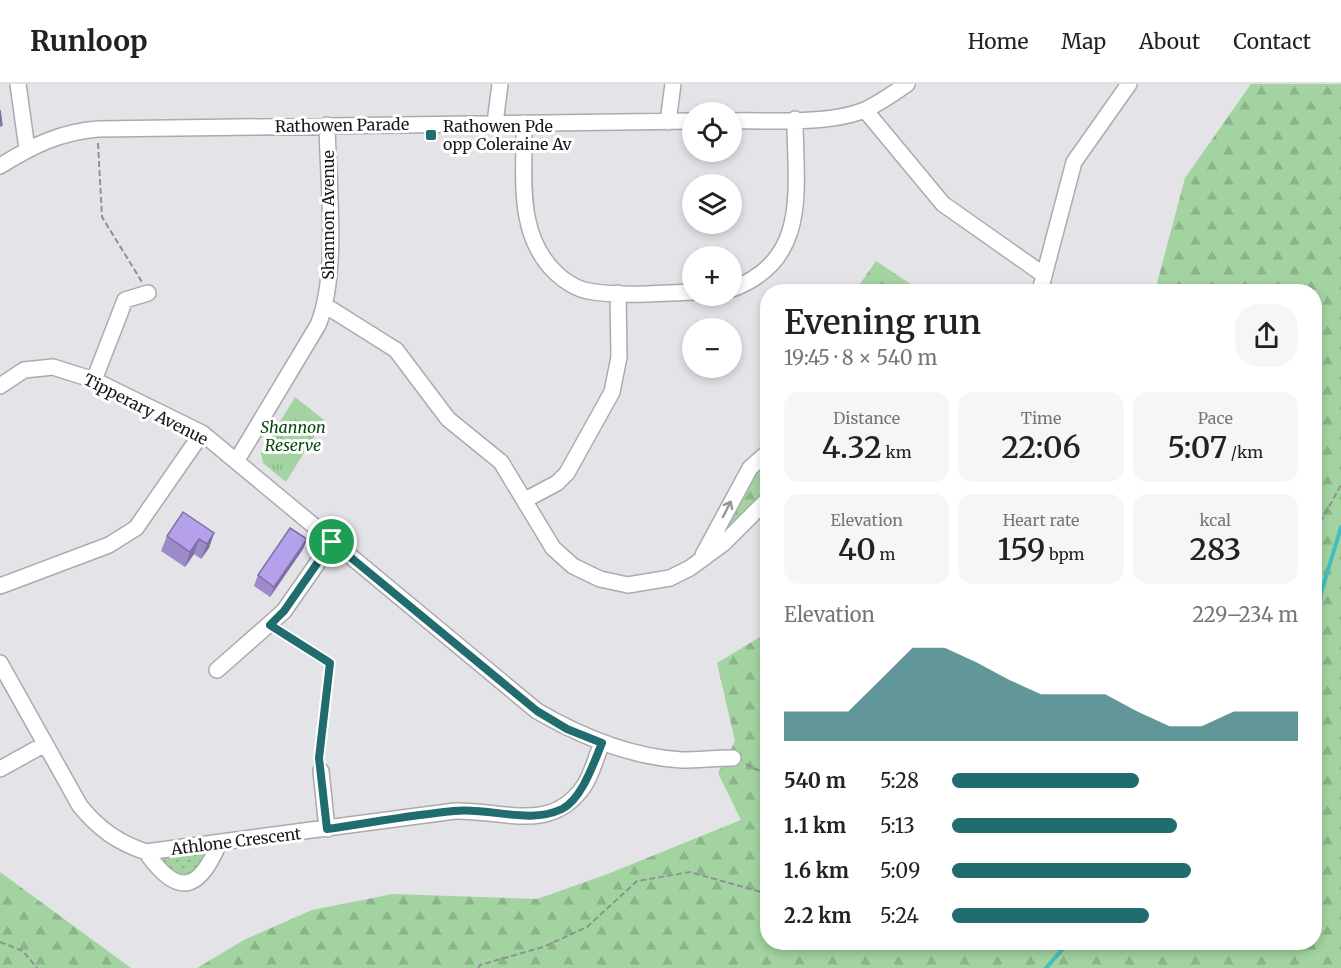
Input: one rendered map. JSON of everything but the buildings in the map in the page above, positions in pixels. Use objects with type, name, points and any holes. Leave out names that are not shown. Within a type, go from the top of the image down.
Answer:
[{"type":"street","points":[[18,84],[27,149]]},
{"type":"street","points":[[495,123],[501,84]]},
{"type":"street","points":[[668,122],[673,84]]},
{"type":"street","points":[[742,121],[826,117],[865,110],[907,84]]},
{"type":"street","points":[[1042,284],[1074,162],[1129,84]]},
{"type":"street","points":[[865,110],[943,204],[1044,275]]},
{"type":"street","points":[[742,285],[750,282],[773,264],[789,239],[795,209],[795,119]]},
{"type":"street","name":"Rathowen Parade","points":[[0,166],[27,149],[61,134],[98,129],[682,122]]},
{"type":"street","points":[[524,123],[526,220],[534,247],[542,260],[562,279],[586,291],[682,292]]},
{"type":"street","name":"Shannon Avenue","points":[[237,460],[318,325],[326,306],[330,277],[327,125]]},
{"type":"street","points":[[94,380],[125,300],[148,293]]},
{"type":"street","points":[[525,500],[556,483],[567,473],[612,392],[620,357],[618,293]]},
{"type":"street","points":[[326,306],[396,350],[448,419],[501,462],[553,548],[573,566],[600,579],[628,585],[670,579],[724,543],[760,507]]},
{"type":"street","name":"Tipperary Avenue","points":[[0,386],[24,370],[53,367],[94,380],[202,433],[537,711],[567,729],[602,743],[647,755],[682,760],[733,758]]},
{"type":"street","points":[[0,586],[109,545],[136,528],[202,433]]},
{"type":"street","points":[[700,561],[750,468],[760,459]]},
{"type":"street","points":[[218,670],[284,611],[332,542]]},
{"type":"street","name":"Athlone Crescent","points":[[0,663],[80,806],[110,837],[146,852],[455,811],[480,810],[536,817],[565,808],[585,785],[602,743]]},
{"type":"street","points":[[0,769],[45,744]]},
{"type":"street","points":[[321,771],[327,829]]},
{"type":"street","points":[[146,852],[159,872],[171,881],[184,882],[200,878],[219,843]]},
{"type":"path","points":[[98,129],[102,217],[148,293]]},
{"type":"path","points":[[1322,519],[1341,485]]},
{"type":"path","points":[[270,625],[330,663],[319,758],[321,771]]},
{"type":"path","points":[[733,758],[760,771]]},
{"type":"path","points":[[478,968],[480,965],[543,947],[587,927],[636,881],[690,872],[760,892]]},
{"type":"path","points":[[0,942],[23,951],[37,968]]},
{"type":"green space","points":[[1251,84],[1341,84],[1341,968],[197,968],[244,940],[312,910],[393,894],[537,899],[605,875],[741,820],[718,773],[735,741],[717,663],[760,637],[760,950],[1322,950],[1322,284],[1157,284],[1185,178]]},
{"type":"green space","points":[[876,261],[910,284],[860,284]]},
{"type":"green space","name":"Shannon Reserve","points":[[295,397],[324,420],[286,482],[263,463],[261,453]]},
{"type":"green space","points":[[760,466],[760,498],[724,535],[721,534],[753,473]]},
{"type":"green space","points":[[200,851],[206,856],[206,861],[187,878],[170,875],[155,861],[161,857]]},
{"type":"green space","points":[[0,872],[131,968],[0,968]]},
{"type":"waterway","points":[[1322,590],[1341,527]]},
{"type":"waterway","points":[[1046,968],[1062,950]]},
{"type":"place","name":"Rathowen Pde opp Coleraine Av","points":[[431,135]]},
{"type":"route","points":[[332,542],[537,711],[567,729],[602,743],[585,785],[565,808],[536,817],[480,810],[455,811],[327,829],[319,758],[330,663],[270,625],[284,611],[332,542]]}]
